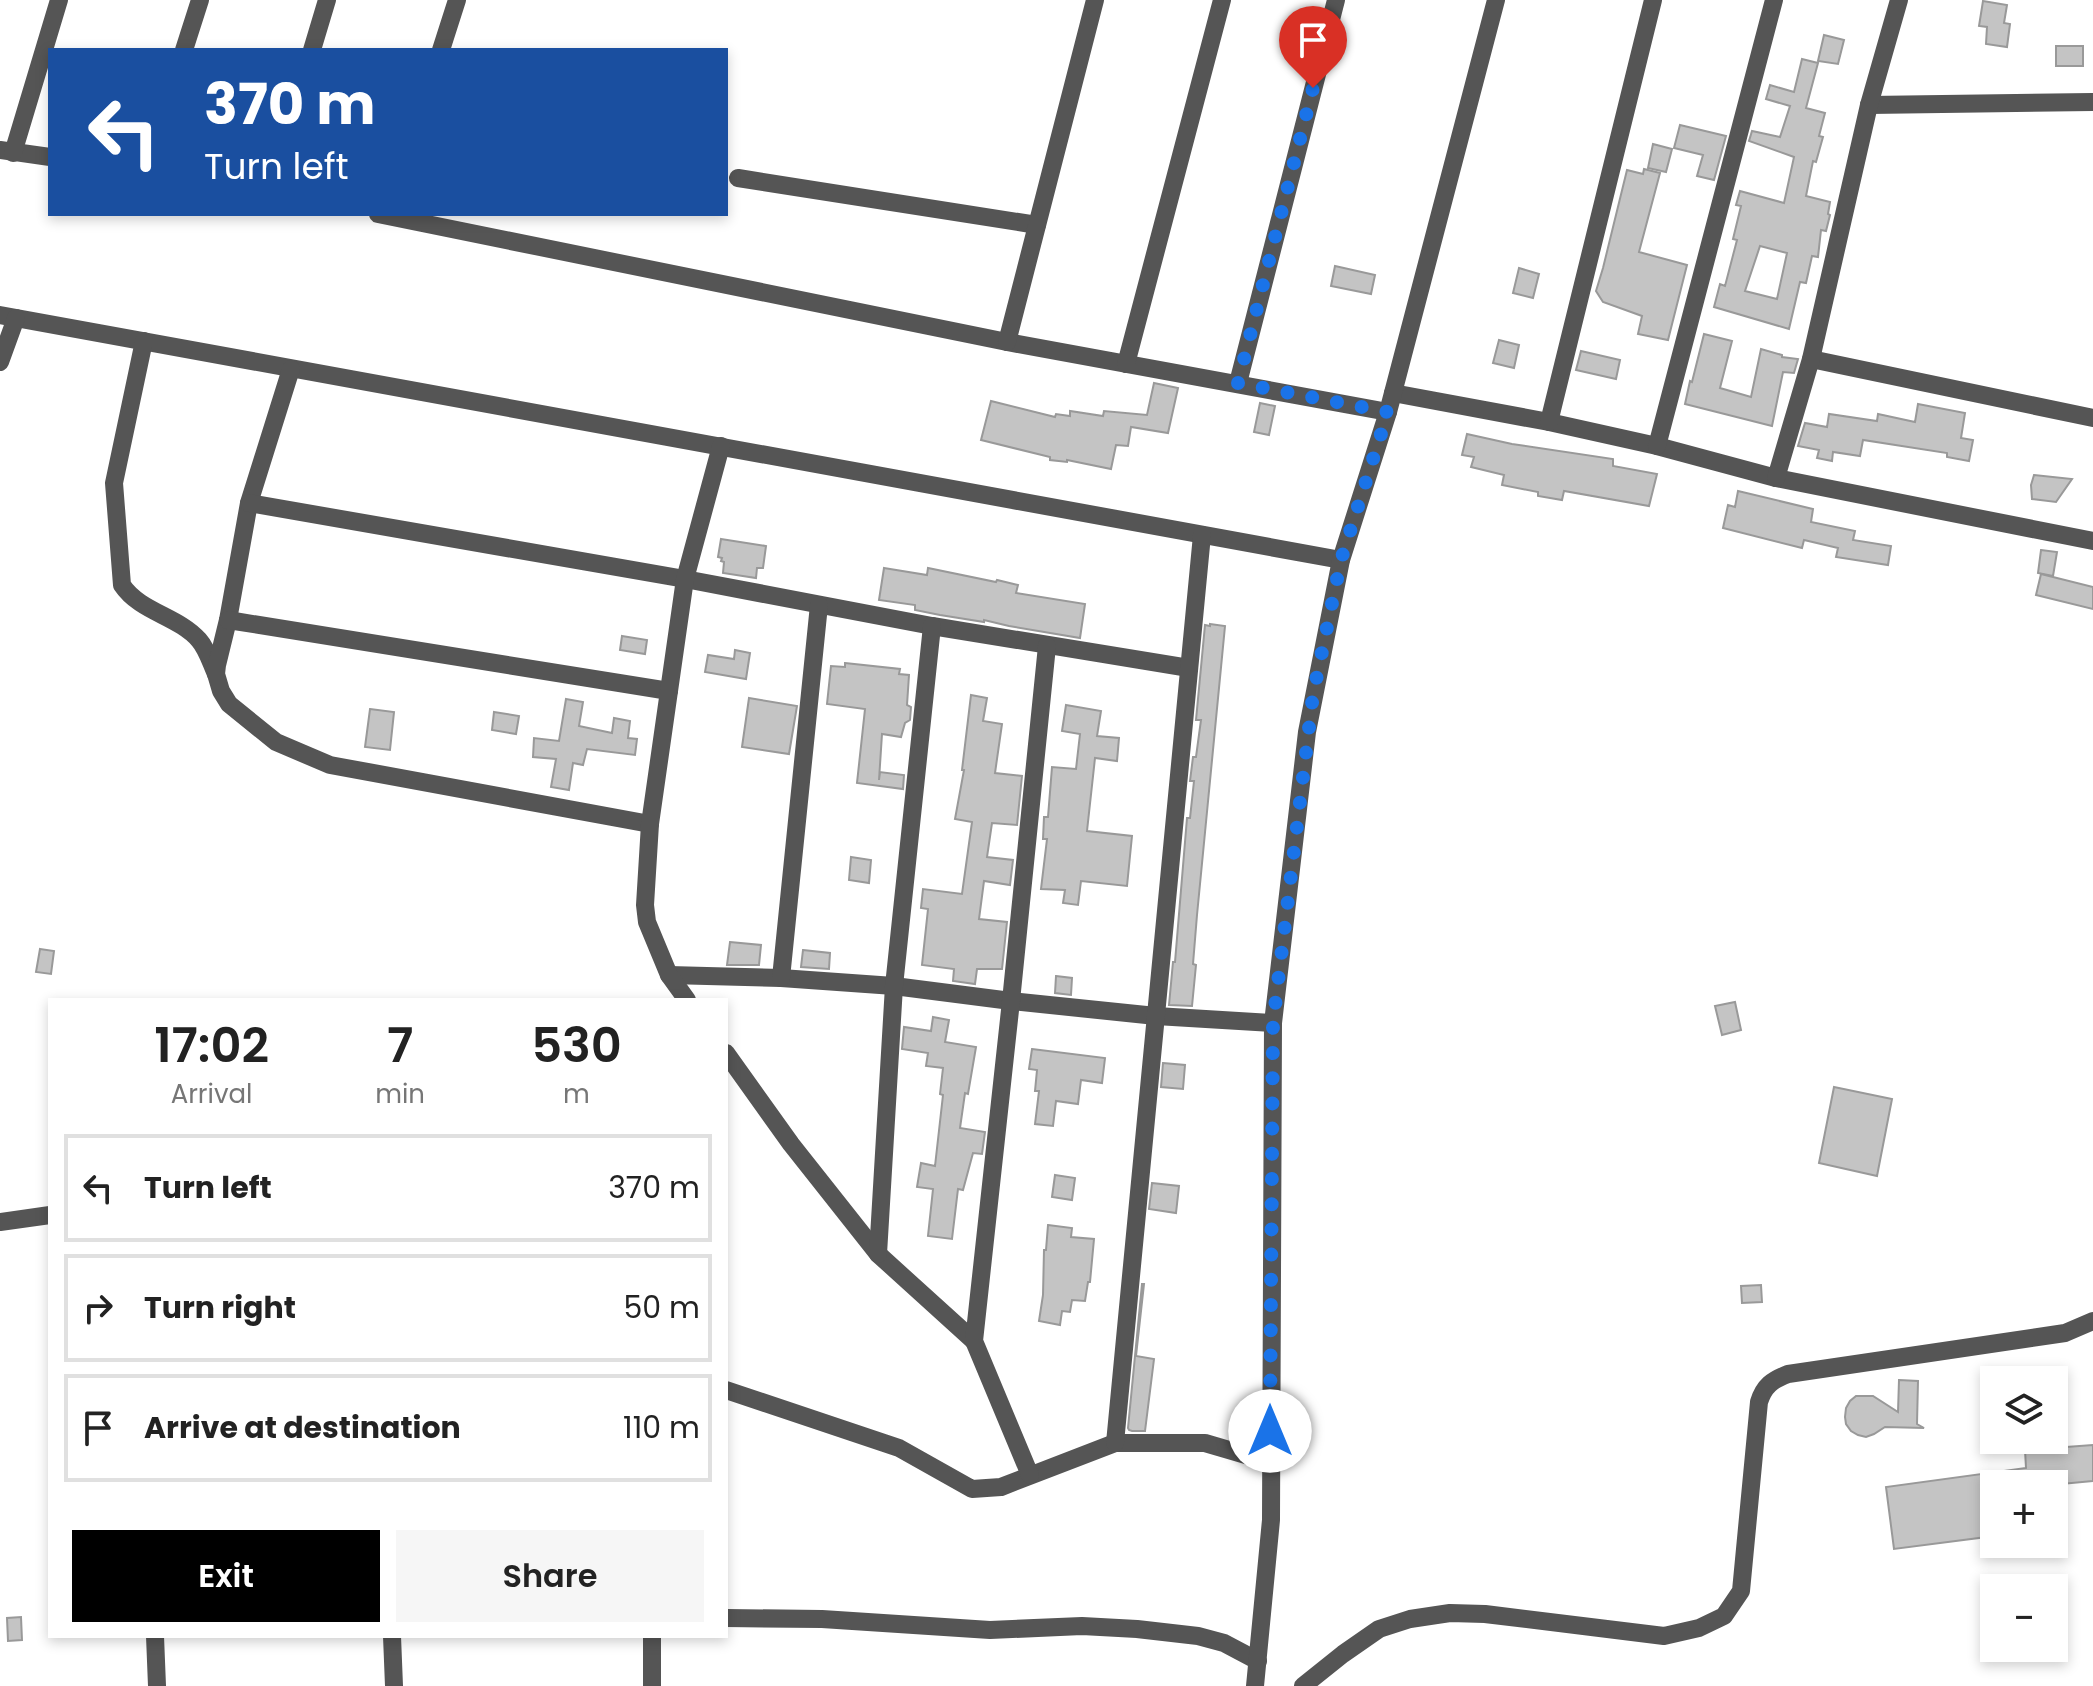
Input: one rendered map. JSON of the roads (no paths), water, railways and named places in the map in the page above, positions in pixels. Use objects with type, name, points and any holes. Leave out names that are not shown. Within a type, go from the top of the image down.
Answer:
[{"type":"street","points":[[48,157],[6,152],[59,0]]},
{"type":"street","points":[[185,48],[200,0]]},
{"type":"street","points":[[313,48],[327,0]]},
{"type":"street","points":[[442,48],[457,0]]},
{"type":"street","points":[[1007,342],[1095,0]]},
{"type":"street","points":[[1126,364],[1222,0]]},
{"type":"street","points":[[1238,383],[1336,0]]},
{"type":"street","points":[[1255,1686],[1271,1520],[1273,1023],[1307,732],[1341,560],[1391,402],[1496,0]]},
{"type":"street","points":[[1549,422],[1653,0]]},
{"type":"street","points":[[1657,446],[1774,0]]},
{"type":"street","points":[[1776,478],[1811,359],[1869,105],[1899,0]]},
{"type":"street","points":[[1869,105],[2093,102]]},
{"type":"street","points":[[738,178],[1037,225]]},
{"type":"street","points":[[389,216],[1126,364],[1238,383],[1549,422],[1657,446],[1776,478],[2093,541]]},
{"type":"street","points":[[0,362],[8,317],[1341,560]]},
{"type":"street","points":[[144,341],[114,483],[122,585],[130,596],[196,637],[229,704],[276,742],[330,765],[650,824]]},
{"type":"street","points":[[1811,359],[2093,418]]},
{"type":"street","points":[[216,674],[249,503],[291,369]]},
{"type":"street","points":[[686,998],[669,975],[647,922],[645,905],[650,824],[685,579],[721,446]]},
{"type":"street","points":[[249,503],[685,579],[932,626],[1189,668]]},
{"type":"street","points":[[1115,1443],[1202,535]]},
{"type":"street","points":[[781,978],[819,605]]},
{"type":"street","points":[[228,620],[669,691]]},
{"type":"street","points":[[878,1254],[894,986],[932,626]]},
{"type":"street","points":[[974,1341],[1047,646]]},
{"type":"street","points":[[669,975],[781,978],[894,986],[1156,1016],[1273,1023]]},
{"type":"street","points":[[728,1056],[791,1144],[878,1254],[974,1341],[1030,1475]]},
{"type":"street","points":[[0,1222],[48,1215]]},
{"type":"street","points":[[1303,1686],[1379,1629],[1410,1619],[1450,1613],[1485,1614],[1664,1636],[1699,1628],[1724,1616],[1741,1591],[1759,1402],[1768,1384],[1788,1374],[2065,1333],[2093,1321]]},
{"type":"street","points":[[728,1391],[899,1448],[972,1489],[1001,1487],[1115,1443],[1205,1443],[1270,1462]]},
{"type":"street","points":[[728,1618],[822,1619],[990,1630],[1082,1626],[1137,1629],[1211,1639],[1258,1661]]},
{"type":"street","points":[[155,1638],[157,1686]]},
{"type":"street","points":[[392,1638],[394,1686]]},
{"type":"street","points":[[652,1638],[652,1686]]}]
